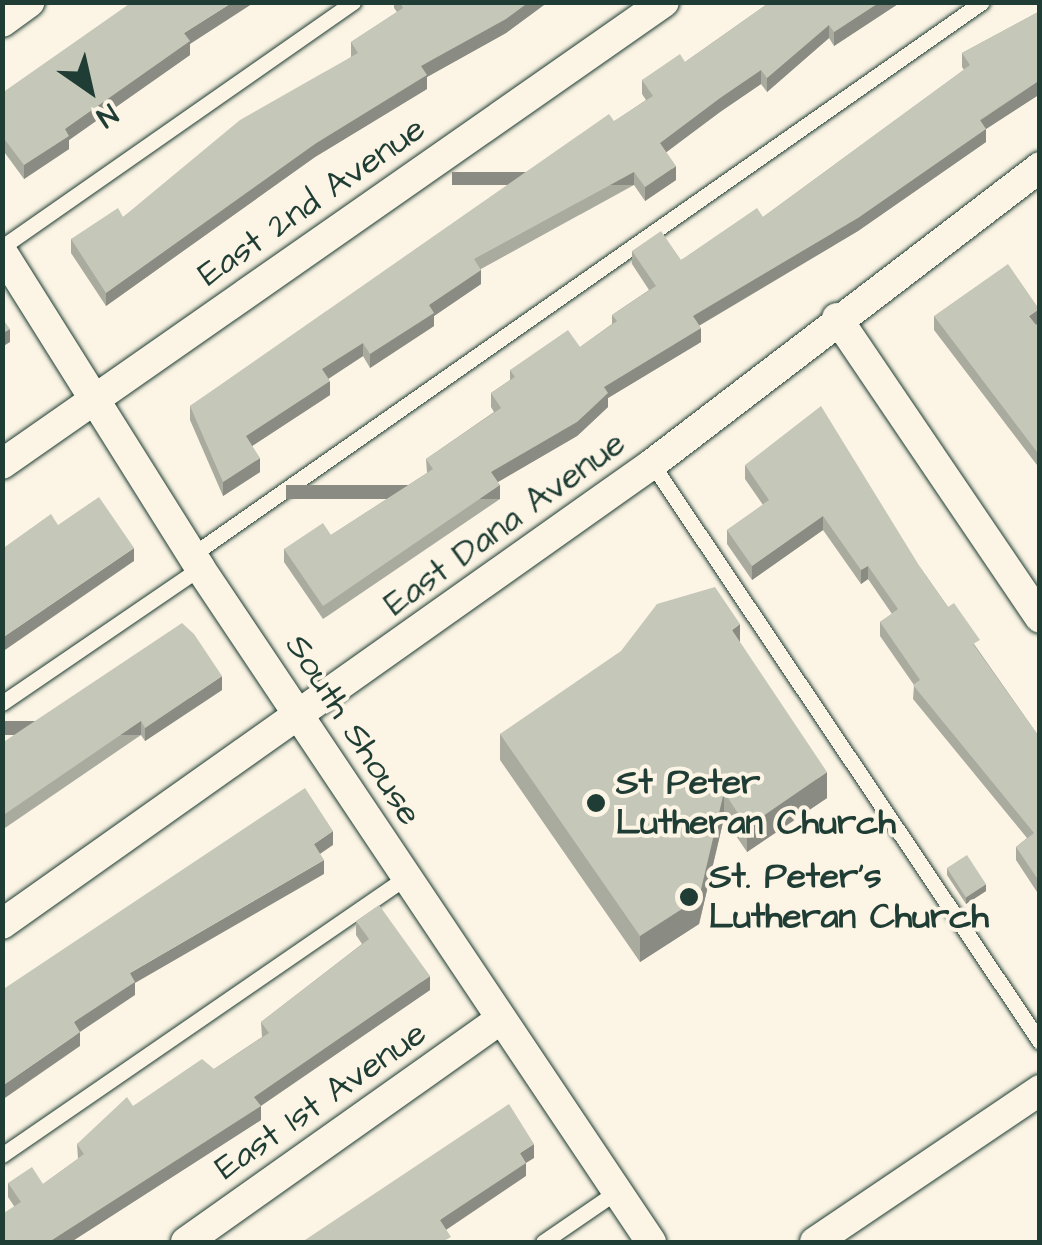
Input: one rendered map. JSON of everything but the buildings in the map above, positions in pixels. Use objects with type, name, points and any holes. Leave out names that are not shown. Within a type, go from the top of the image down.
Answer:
[{"type":"street","points":[[2,22],[30,2]]},
{"type":"street","name":"East 2nd Avenue","points":[[2,464],[664,2]]},
{"type":"street","name":"East Dana Avenue","points":[[2,924],[301,719],[652,464],[837,318],[1035,179]]},
{"type":"street","name":"South Shouse","points":[[2,250],[196,561],[499,1020],[651,1242]]},
{"type":"street","points":[[837,318],[1040,618]]},
{"type":"street","name":"East 1st Avenue","points":[[186,1242],[499,1020]]},
{"type":"street","points":[[815,1242],[1040,1090]]},
{"type":"lane","points":[[2,250],[353,2]]},
{"type":"lane","points":[[2,703],[982,2]]},
{"type":"lane","points":[[652,464],[1040,1042]]},
{"type":"lane","points":[[2,1155],[405,878]]},
{"type":"lane","points":[[543,1242],[616,1192]]},
{"type":"place","name":"St Peter Lutheran Church","points":[[596,803]]},
{"type":"place","name":"St. Peter's Lutheran Church","points":[[689,897]]}]
